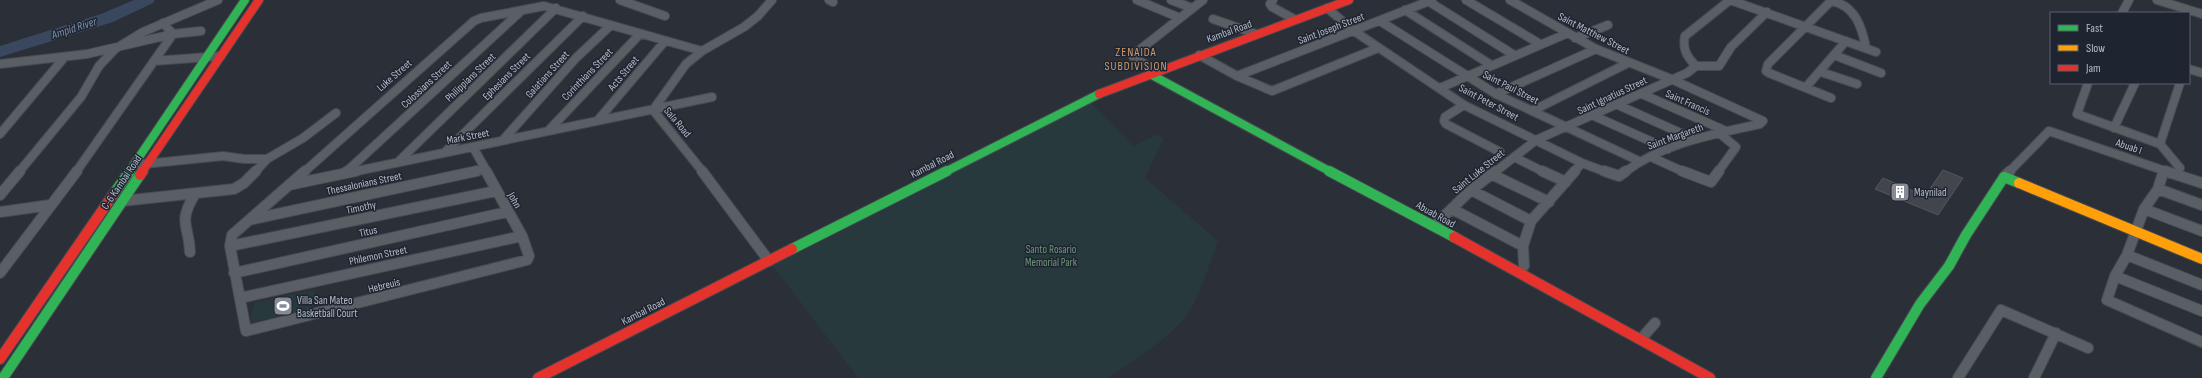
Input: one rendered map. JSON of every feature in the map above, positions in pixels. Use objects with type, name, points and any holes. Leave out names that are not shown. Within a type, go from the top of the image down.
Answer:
[{"type":"main road","name":"C-6 Kambal Road","points":[[0,359],[208,57],[219,36],[244,0]]},
{"type":"main road","name":"C-6 Kambal Road","points":[[3,378],[259,0]]},
{"type":"main road","name":"Kambal Road","points":[[538,378],[1094,96],[1294,19],[1349,0]]},
{"type":"main road","name":"Abuab Road","points":[[1153,73],[1710,378]]},
{"type":"main road","points":[[1876,378],[1920,304],[1949,266],[1966,235],[2004,177],[2134,232],[2202,258]]},
{"type":"street","points":[[0,195],[81,97],[99,66],[115,49],[129,38],[218,0]]},
{"type":"street","points":[[623,0],[665,16]]},
{"type":"street","name":"Sala Road","points":[[768,261],[691,155],[653,110],[686,64],[702,51],[744,27],[772,0]]},
{"type":"street","points":[[1137,0],[1180,18]]},
{"type":"street","points":[[1171,0],[1192,8]]},
{"type":"street","points":[[1153,73],[1133,57],[1133,54],[1203,0]]},
{"type":"street","points":[[1273,0],[1270,4],[1272,7],[1294,19]]},
{"type":"street","points":[[1466,0],[1540,44]]},
{"type":"street","name":"Saint Matthew Street","points":[[1510,0],[1596,49],[1671,79],[1763,121]]},
{"type":"street","points":[[1767,12],[1731,47],[1719,66],[1696,66],[1686,56],[1683,48],[1684,36],[1730,0],[1767,12],[1876,52]]},
{"type":"street","points":[[2122,12],[2128,0]]},
{"type":"street","points":[[2157,0],[2182,3],[2202,14]]},
{"type":"street","points":[[1430,1],[1514,54]]},
{"type":"street","name":"Saint Joseph Street","points":[[1237,76],[1430,1]]},
{"type":"street","points":[[1831,98],[1766,71],[1768,64],[1831,1],[1838,2],[1860,21],[1866,48]]},
{"type":"street","name":"Luke Street","points":[[230,246],[232,234],[474,21],[481,18],[520,12],[545,3],[556,8],[640,34],[702,51]]},
{"type":"street","name":"Philippians Street","points":[[399,161],[556,8]]},
{"type":"street","name":"Saint Peter Street","points":[[1327,8],[1354,31],[1378,48],[1464,105],[1582,163],[1619,176],[1622,175]]},
{"type":"street","points":[[1405,10],[1491,65]]},
{"type":"street","name":"Colossians Street","points":[[346,173],[520,12]]},
{"type":"street","name":"Ephesians Street","points":[[446,151],[582,16]]},
{"type":"street","points":[[1214,19],[1256,34]]},
{"type":"street","name":"Saint Paul Street","points":[[1380,20],[1496,94],[1639,161]]},
{"type":"street","points":[[163,23],[173,34]]},
{"type":"street","name":"Galatians Street","points":[[503,140],[576,58],[611,25]]},
{"type":"street","points":[[1440,88],[1514,54],[1540,44],[1608,25]]},
{"type":"street","points":[[2,66],[62,59],[115,49],[173,34],[200,31]]},
{"type":"street","points":[[0,273],[98,142],[173,34]]},
{"type":"street","name":"Corinthians Street","points":[[550,129],[640,34]]},
{"type":"street","name":"Acts Street","points":[[598,120],[665,41]]},
{"type":"street","points":[[1806,87],[1821,72],[1846,41]]},
{"type":"street","points":[[1199,55],[1266,90],[1278,90],[1378,48]]},
{"type":"street","points":[[1496,94],[1596,49]]},
{"type":"street","points":[[1834,55],[1881,73]]},
{"type":"street","points":[[154,61],[221,56]]},
{"type":"street","points":[[0,134],[62,59]]},
{"type":"street","points":[[1532,111],[1628,63]]},
{"type":"street","name":"Saint Ignatius Street","points":[[1536,140],[1594,116],[1671,79],[1688,73],[1696,66]]},
{"type":"street","points":[[2190,68],[2202,72]]},
{"type":"street","points":[[1821,72],[1858,84]]},
{"type":"street","points":[[2088,84],[2076,113],[2080,116],[2160,144],[2180,168]]},
{"type":"street","points":[[2114,128],[2135,84]]},
{"type":"street","points":[[2160,144],[2180,84]]},
{"type":"street","name":"Saint Francis","points":[[1642,94],[1722,132],[1736,147],[1711,182],[1705,181],[1651,157]]},
{"type":"street","name":"Mark Street","points":[[287,186],[446,151],[473,147],[550,129],[653,110],[712,97]]},
{"type":"street","points":[[1464,105],[1445,117],[1444,121],[1446,124],[1500,152]]},
{"type":"street","points":[[1618,105],[1694,139]]},
{"type":"street","points":[[122,201],[234,189],[244,183],[267,159],[303,138],[336,113]]},
{"type":"street","points":[[1594,116],[1668,149]]},
{"type":"street","name":"Saint Margareth","points":[[1622,175],[1639,161],[1694,139],[1760,124],[1763,121]]},
{"type":"street","name":"Abuab I","points":[[2004,177],[2049,131],[2202,183]]},
{"type":"street","name":"Saint Luke Street","points":[[1438,222],[1471,190],[1493,175],[1536,140]]},
{"type":"street","name":"John","points":[[473,147],[507,212],[522,236],[529,256],[522,263]]},
{"type":"street","points":[[134,165],[223,156],[244,159],[267,159]]},
{"type":"street","points":[[1514,157],[1566,182]]},
{"type":"street","points":[[1524,266],[1524,246],[1531,221],[1582,163]]},
{"type":"street","name":"Thessalonians Street","points":[[248,220],[484,169]]},
{"type":"street","points":[[1493,175],[1549,202]]},
{"type":"street","points":[[2162,176],[2158,189],[2144,209],[2134,232],[2127,255],[2115,276],[2107,302],[2202,342]]},
{"type":"street","points":[[2158,189],[2202,205]]},
{"type":"street","points":[[1471,190],[1531,221]]},
{"type":"street","name":"Timothy","points":[[230,246],[496,191]]},
{"type":"street","points":[[190,252],[190,243],[185,232],[184,219],[187,207],[195,194]]},
{"type":"street","points":[[0,212],[50,205]]},
{"type":"street","points":[[1452,209],[1524,246]]},
{"type":"street","points":[[2144,209],[2202,231]]},
{"type":"street","name":"Titus","points":[[234,273],[507,212]]},
{"type":"street","name":"Philemon Street","points":[[240,298],[522,236]]},
{"type":"street","points":[[230,246],[240,298]]},
{"type":"street","points":[[2127,255],[2202,285]]},
{"type":"street","name":"Hebreuis","points":[[240,298],[244,328],[246,331],[252,331],[522,263]]},
{"type":"street","points":[[2115,276],[2202,311]]},
{"type":"street","points":[[1958,378],[1998,312],[2001,310],[2088,348]]},
{"type":"street","points":[[1641,339],[1654,323]]},
{"type":"street","points":[[2034,378],[2056,334]]},
{"type":"green space","name":"Santo Rosario Memorial Park","points":[[1087,99],[1133,146],[1158,134],[1163,139],[1145,178],[1218,241],[1199,293],[1183,320],[1158,343],[1108,378],[858,378],[770,262]]},
{"type":"green space","name":"Villa San Mateo Basketball Court","points":[[315,289],[312,309],[250,323],[254,303]]},
{"type":"building","name":"Maynilad","points":[[1943,170],[1963,178],[1938,215],[1875,189],[1883,178],[1925,196]]},
{"type":"waterway","name":"Ampid River","points":[[0,52],[107,18],[147,0]]},
{"type":"traffic: fast","points":[[115,192],[245,0]]},
{"type":"traffic: fast","points":[[1150,74],[1225,116],[1454,237]]},
{"type":"traffic: fast","points":[[792,249],[1099,94]]},
{"type":"traffic: fast","points":[[3,378],[140,175]]},
{"type":"traffic: fast","points":[[1876,378],[1920,304],[1949,266],[1966,235],[2004,177],[2019,183]]},
{"type":"traffic: slow","points":[[2019,183],[2202,259]]},
{"type":"traffic: jam","points":[[140,175],[259,0]]},
{"type":"traffic: jam","points":[[1099,94],[1349,0]]},
{"type":"traffic: jam","points":[[0,359],[115,192]]},
{"type":"traffic: jam","points":[[1454,237],[1710,378]]},
{"type":"traffic: jam","points":[[538,378],[792,249]]},
{"type":"place","name":"Maynilad","points":[[1900,192]]},
{"type":"place","name":"Villa San Mateo Basketball Court","points":[[283,306]]},
{"type":"district","name":"ZENAIDA SUBDIVISION","points":[[1136,59]]}]
